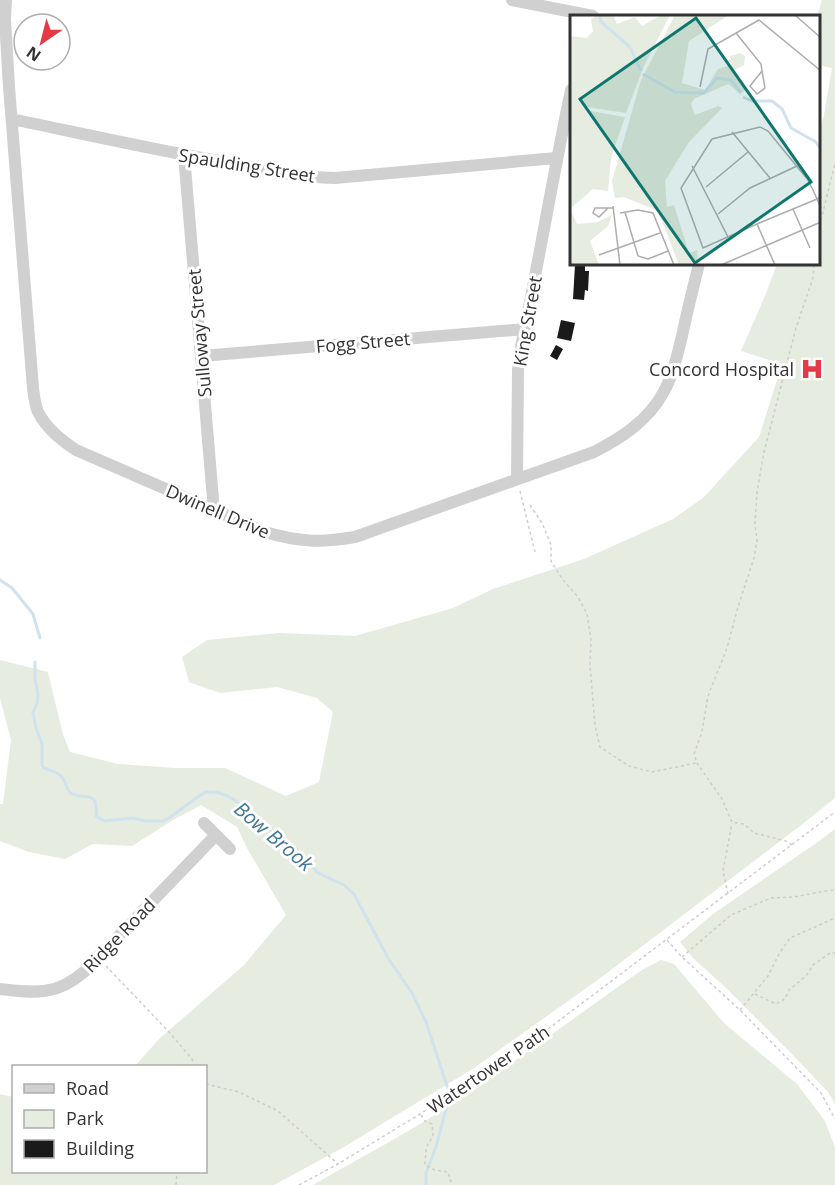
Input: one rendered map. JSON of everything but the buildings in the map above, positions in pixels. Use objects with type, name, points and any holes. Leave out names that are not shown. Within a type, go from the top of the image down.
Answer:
[{"type":"street","name":"Dwinell Drive","points":[[6,0],[5,19],[12,119],[33,388],[38,411],[50,430],[76,450],[265,532],[310,542],[355,537],[594,452],[614,442],[633,429],[663,394],[673,373],[699,266]]},
{"type":"street","points":[[512,0],[584,15]]},
{"type":"street","name":"King Street","points":[[517,478],[518,370],[554,182],[556,159],[570,95]]},
{"type":"street","name":"Spaulding Street","points":[[12,119],[184,155],[312,177],[335,178],[556,159]]},
{"type":"street","name":"Sulloway Street","points":[[184,155],[214,511]]},
{"type":"street","name":"Fogg Street","points":[[201,356],[525,329]]},
{"type":"street","points":[[204,823],[230,849]]},
{"type":"street","name":"Ridge Road","points":[[0,989],[47,992],[64,986],[79,976],[216,835]]},
{"type":"path","points":[[820,228],[835,163]]},
{"type":"path","points":[[728,894],[723,871],[732,822],[722,799],[697,763],[694,754],[702,732],[708,696],[727,648],[754,558],[757,541],[755,524],[757,492],[764,452],[796,328],[813,278],[814,266]]},
{"type":"path","points":[[517,478],[535,552]]},
{"type":"path","points":[[530,506],[542,523],[551,545],[551,561],[563,580],[578,597],[587,614],[591,639],[590,664],[595,726],[600,747],[629,766],[652,772],[697,763]]},
{"type":"path","name":"Watertower Path","points":[[299,1185],[420,1114],[548,1029],[835,812]]},
{"type":"path","points":[[732,822],[744,824],[754,833],[793,845]]},
{"type":"path","points":[[682,957],[731,915],[771,898],[794,897],[835,890]]},
{"type":"path","points":[[740,1010],[768,976],[790,938],[835,918]]},
{"type":"path","points":[[667,940],[821,1093],[835,1119]]},
{"type":"path","points":[[755,993],[776,1004],[785,999],[789,990],[806,976],[813,964],[835,953]]},
{"type":"path","points":[[98,957],[169,1032],[192,1059],[194,1065]]},
{"type":"path","points":[[207,1084],[238,1092],[278,1111],[338,1164]]},
{"type":"path","points":[[420,1114],[425,1121],[432,1124],[433,1136],[426,1148],[425,1165],[435,1170],[448,1172],[452,1185]]},
{"type":"green space","points":[[822,0],[835,0],[835,798],[599,979],[474,1068],[344,1147],[274,1185],[0,1185],[0,1094],[12,1097],[12,1173],[207,1173],[207,1065],[136,1065],[159,1039],[244,965],[286,915],[237,827],[201,805],[132,846],[93,844],[65,859],[29,852],[0,841],[0,804],[3,804],[11,740],[0,698],[0,660],[48,672],[63,735],[70,752],[118,764],[175,768],[225,768],[286,796],[319,782],[333,712],[317,698],[277,687],[220,693],[189,682],[182,657],[207,640],[279,633],[355,636],[453,608],[493,589],[584,559],[673,519],[703,498],[759,437],[782,364],[741,351],[776,266],[820,266],[820,130],[832,68],[820,65],[820,15],[817,15]]},
{"type":"green space","points":[[835,829],[835,1104],[828,1092],[788,1050],[693,958],[680,942],[713,914]]},
{"type":"green space","points":[[661,960],[674,964],[724,1023],[797,1084],[825,1121],[835,1147],[835,1185],[313,1185],[452,1104],[642,970]]},
{"type":"waterway","name":"Bow Brook","points":[[0,580],[12,588],[33,614],[40,638]]},
{"type":"waterway","name":"Bow Brook","points":[[35,662],[38,695],[33,713],[42,744],[42,765],[62,777],[68,791],[72,794],[93,799],[96,816],[104,821],[133,818],[163,821],[206,792],[216,792],[228,796],[245,807],[267,828],[297,849],[318,873],[344,885],[354,894],[388,958],[412,993],[426,1022],[448,1089]]},
{"type":"waterway","name":"Bow Brook","points":[[426,1185],[426,1173],[446,1109]]},
{"type":"place","name":"Concord Hospital","points":[[812,369]]}]
